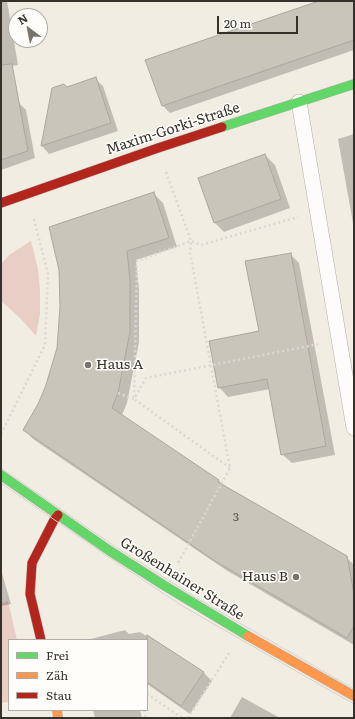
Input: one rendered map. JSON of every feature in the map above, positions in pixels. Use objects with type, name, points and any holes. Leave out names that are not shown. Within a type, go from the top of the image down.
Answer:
[{"type":"street","name":"Maxim-Gorki-Straße","points":[[1,203],[158,148],[354,84]]},
{"type":"street","name":"Großenhainer Straße","points":[[1,475],[110,551],[165,586],[351,694]]},
{"type":"street","points":[[41,639],[30,594],[32,563],[58,514]]},
{"type":"lane","points":[[300,102],[354,428]]},
{"type":"lane","points":[[351,694],[354,679]]},
{"type":"path","points":[[158,148],[191,241],[190,253],[230,468],[165,586]]},
{"type":"path","points":[[1,434],[45,345],[48,274],[27,193]]},
{"type":"path","points":[[134,399],[137,261],[191,241],[201,245],[318,212]]},
{"type":"path","points":[[134,399],[146,378],[339,340]]},
{"type":"path","points":[[118,393],[134,399],[230,468]]},
{"type":"path","points":[[188,718],[217,675],[242,632]]},
{"type":"path","points":[[148,695],[182,718]]},
{"type":"shaded area","points":[[31,241],[38,269],[40,291],[40,314],[36,336],[20,318],[1,301],[1,264],[9,255]]},
{"type":"shaded area","points":[[8,601],[17,639],[8,639],[8,702],[1,703],[1,603]]},
{"type":"building","points":[[319,1],[354,1],[354,40],[162,106],[145,60]]},
{"type":"building","points":[[12,64],[28,151],[1,160],[1,65]]},
{"type":"building","points":[[96,77],[111,123],[41,146],[52,88],[64,84],[67,87]]},
{"type":"building","points":[[265,154],[281,199],[214,223],[198,178]]},
{"type":"building","name":"Haus A","points":[[154,192],[169,238],[127,251],[130,280],[130,332],[118,393],[112,408],[219,480],[218,482],[347,556],[354,594],[354,626],[347,638],[215,561],[23,430],[38,404],[45,388],[57,348],[60,307],[59,270],[49,227]]},
{"type":"building","points":[[291,253],[326,446],[281,455],[267,379],[218,388],[209,341],[259,331],[245,261]]},
{"type":"building","points":[[147,635],[204,672],[181,706],[148,683]]},
{"type":"tram line","points":[[1,468],[114,546],[198,599],[354,689]]},
{"type":"tram line","points":[[1,483],[184,607],[354,704]]},
{"type":"traffic: fast","points":[[222,127],[354,84]]},
{"type":"traffic: fast","points":[[1,475],[110,551],[248,636]]},
{"type":"traffic: slow","points":[[248,636],[354,696]]},
{"type":"traffic: slow","points":[[57,711],[58,718]]},
{"type":"traffic: jam","points":[[1,203],[222,127]]},
{"type":"traffic: jam","points":[[41,639],[30,594],[32,563],[58,515]]},
{"type":"place","name":"Haus A","points":[[88,365]]},
{"type":"place","name":"Haus B","points":[[296,577]]}]
